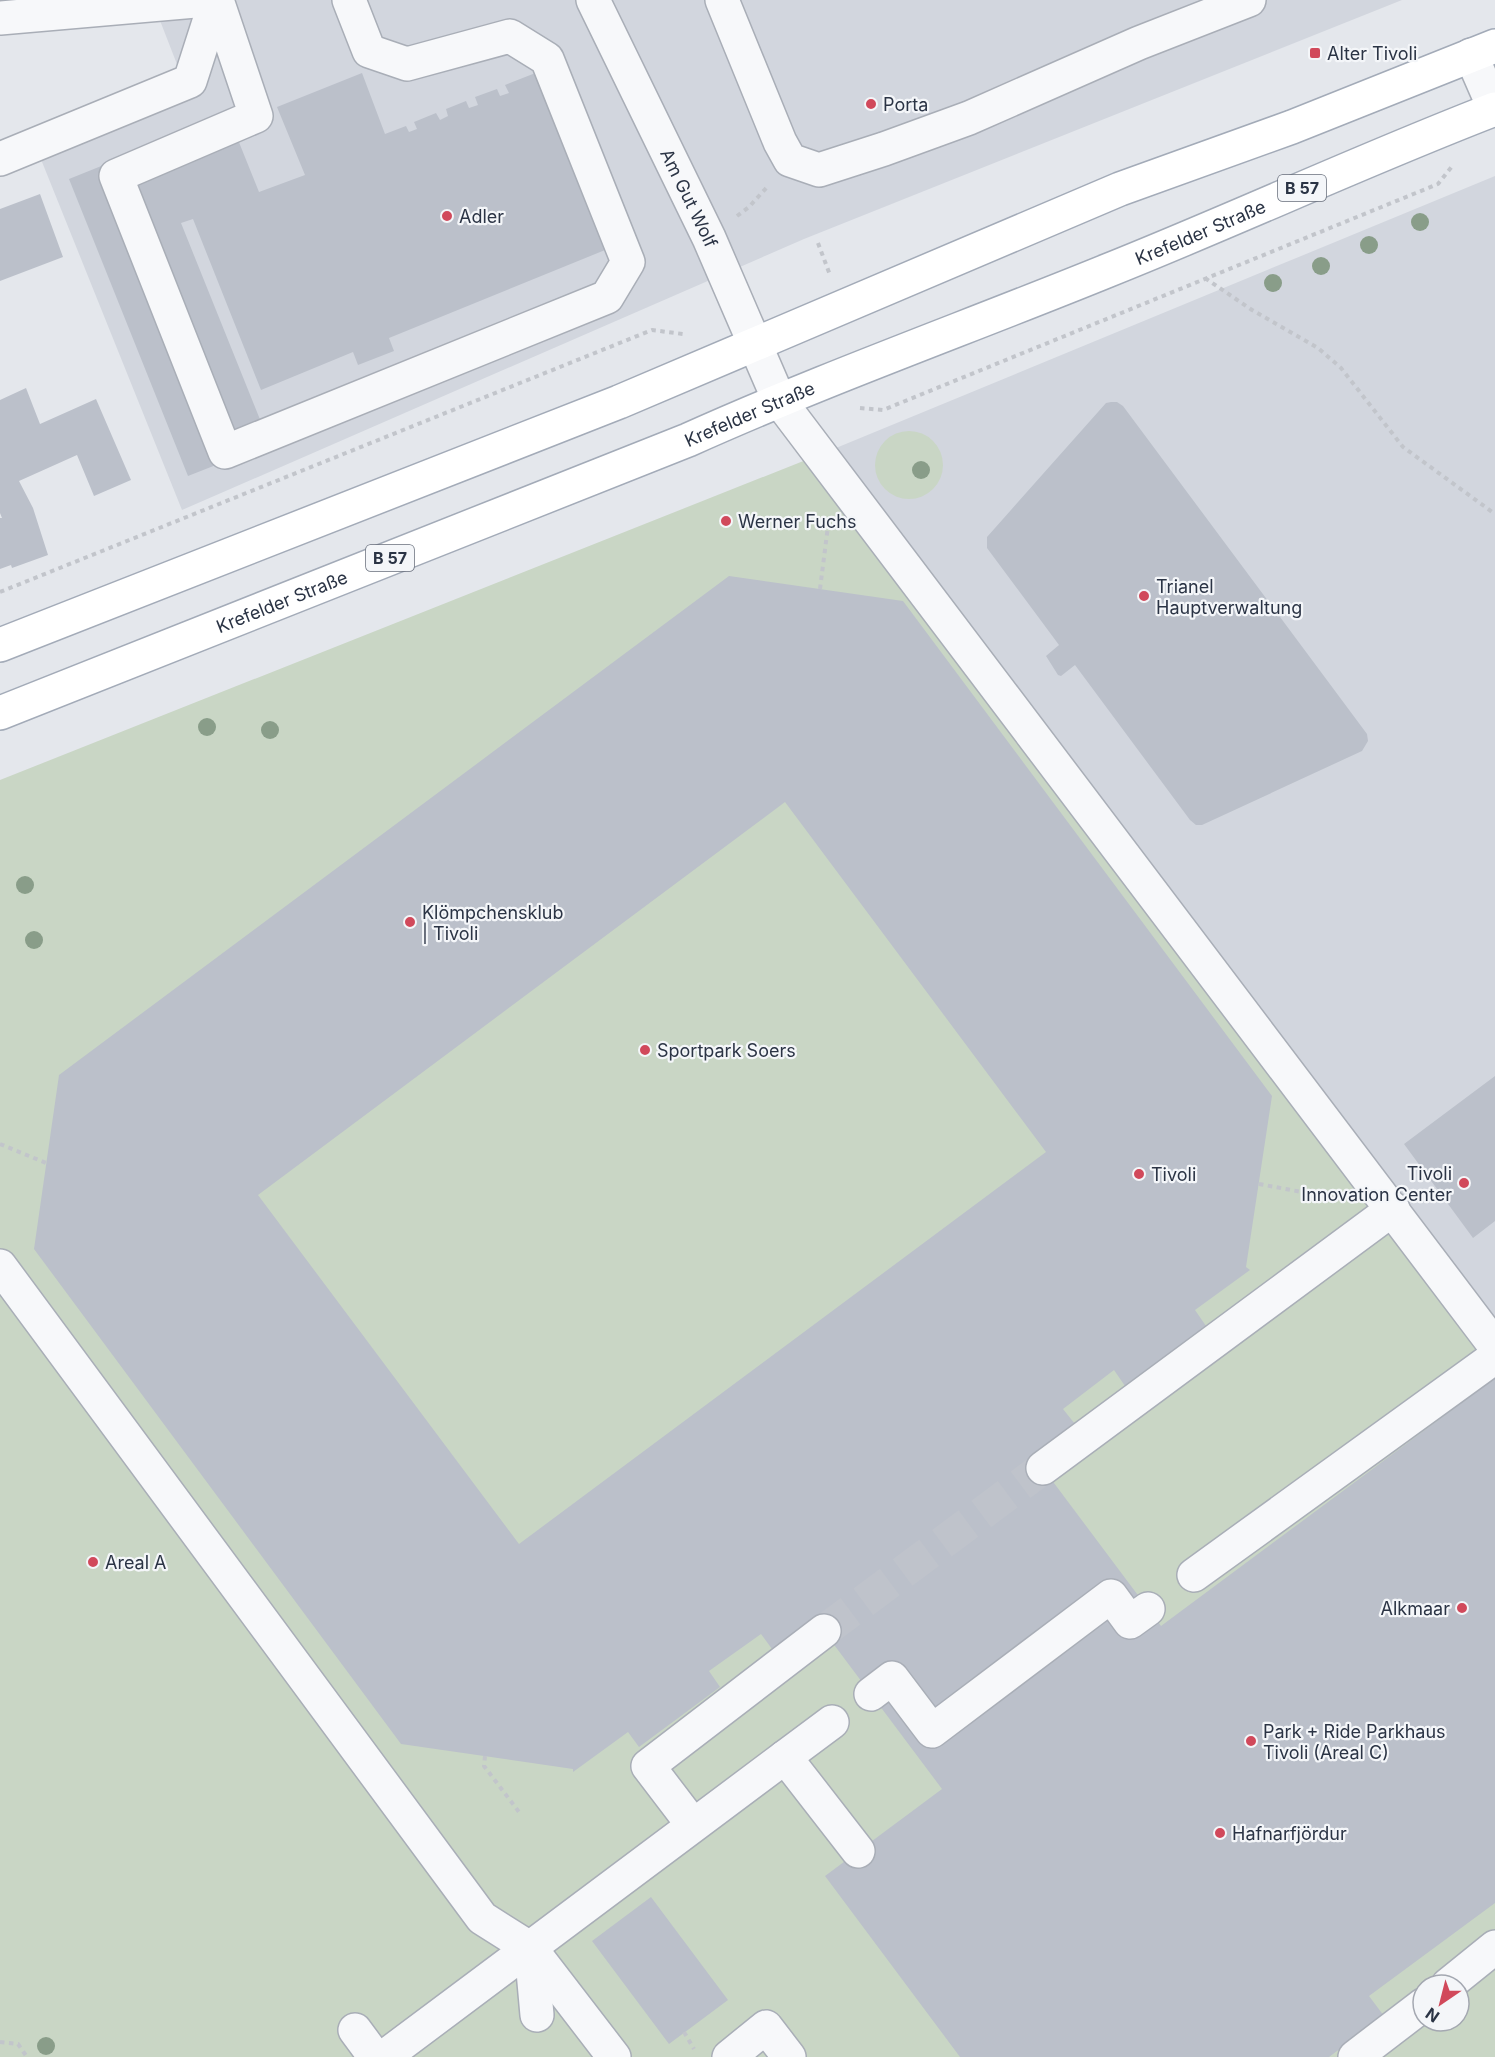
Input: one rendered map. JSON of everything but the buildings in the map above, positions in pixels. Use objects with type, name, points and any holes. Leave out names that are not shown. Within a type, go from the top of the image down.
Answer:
[{"type":"main road","points":[[0,645],[619,402],[1120,189],[1292,127],[1483,51]]},
{"type":"main road","name":"Krefelder Straße","points":[[0,713],[688,440],[778,400],[1111,270],[1406,144],[1495,109]]},
{"type":"street","points":[[0,18],[207,0]]},
{"type":"street","points":[[217,0],[256,116],[116,176],[225,452],[607,297],[628,262],[547,60],[510,36],[407,64],[369,51],[349,0]]},
{"type":"street","points":[[0,159],[190,81],[217,0]]},
{"type":"street","name":"Am Gut Wolf","points":[[593,0],[709,238],[778,400],[1495,1346]]},
{"type":"street","points":[[722,0],[780,142],[790,160],[819,170],[969,118],[1139,43],[1249,0]]},
{"type":"street","points":[[1483,51],[1495,109]]},
{"type":"street","points":[[1043,1468],[1393,1209]]},
{"type":"street","points":[[0,1266],[482,1918],[531,1948],[614,2057]]},
{"type":"street","points":[[1194,1575],[1495,1357]]},
{"type":"street","points":[[871,1694],[892,1678],[932,1731],[1111,1596],[1130,1622],[1148,1609]]},
{"type":"street","points":[[693,1825],[648,1766],[824,1631]]},
{"type":"street","points":[[384,2057],[832,1722]]},
{"type":"street","points":[[785,1757],[858,1851]]},
{"type":"street","points":[[1463,1973],[1495,1947]]},
{"type":"street","points":[[531,1948],[537,2015]]},
{"type":"street","points":[[1355,2057],[1411,2014]]},
{"type":"street","points":[[729,2057],[766,2027],[789,2057]]},
{"type":"street","points":[[355,2030],[375,2057]]},
{"type":"path","points":[[860,408],[883,410],[1438,184]]},
{"type":"path","points":[[749,207],[766,188]]},
{"type":"path","points":[[1204,278],[1252,310],[1318,348],[1341,368],[1403,447],[1495,514]]},
{"type":"path","points":[[0,592],[652,330]]},
{"type":"path","points":[[820,589],[836,475]]},
{"type":"path","points":[[0,1144],[46,1163]]},
{"type":"path","points":[[1259,1184],[1393,1209]]},
{"type":"path","points":[[485,1756],[484,1766],[519,1812]]},
{"type":"path","points":[[684,2032],[699,2057]]},
{"type":"path","points":[[0,2042],[18,2044],[27,2057]]},
{"type":"shaded area","points":[[152,0],[1402,0],[804,239],[182,510],[30,132],[180,72]]},
{"type":"shaded area","points":[[1495,176],[1495,1320],[836,448]]},
{"type":"green space","points":[[916,431],[928,437],[937,446],[943,458],[941,478],[933,489],[916,499],[902,499],[885,489],[877,478],[875,458],[885,441],[896,433]]},
{"type":"green space","name":"Sportpark Soers","points":[[836,448],[1495,1320],[1495,2057],[0,2057],[0,780]]},
{"type":"tunnel","points":[[824,1631],[1043,1468]]},
{"type":"place","name":"Alter Tivoli","points":[[1315,53]]},
{"type":"place","name":"Porta","points":[[871,104]]},
{"type":"place","name":"Adler","points":[[447,216]]},
{"type":"place","name":"Werner Fuchs","points":[[726,521]]},
{"type":"place","name":"Trianel Hauptverwaltung","points":[[1144,596]]},
{"type":"place","name":"Klömpchensklub | Tivoli","points":[[410,922]]},
{"type":"place","name":"Sportpark Soers","points":[[645,1050]]},
{"type":"place","name":"Tivoli","points":[[1139,1174]]},
{"type":"place","name":"Tivoli Innovation Center","points":[[1464,1183]]},
{"type":"place","name":"Areal A","points":[[93,1562]]},
{"type":"place","name":"Alkmaar","points":[[1462,1608]]},
{"type":"place","name":"Park + Ride Parkhaus Tivoli (Areal C)","points":[[1251,1741]]},
{"type":"place","name":"Hafnarfjördur","points":[[1220,1833]]}]
